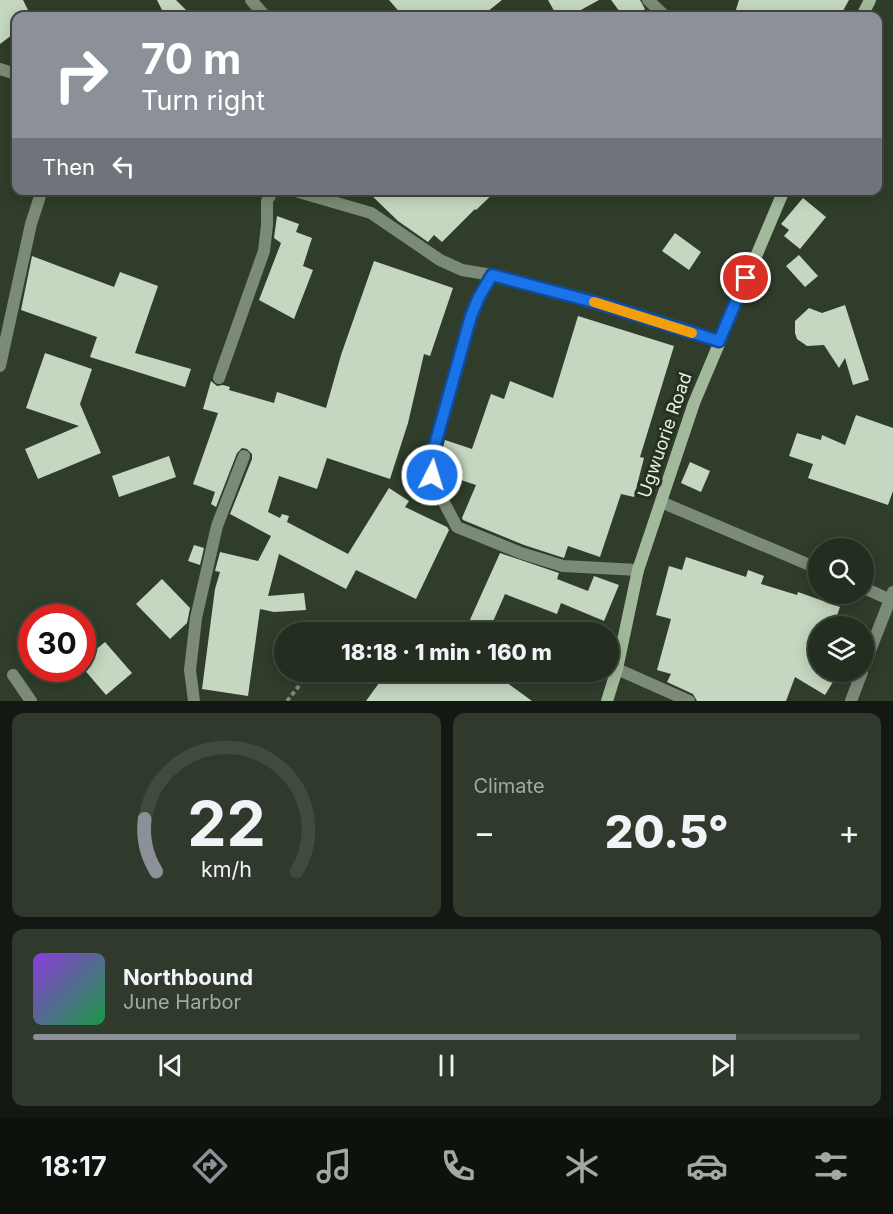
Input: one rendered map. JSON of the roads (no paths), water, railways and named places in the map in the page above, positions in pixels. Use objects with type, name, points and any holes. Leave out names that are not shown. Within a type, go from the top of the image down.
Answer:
[{"type":"street","points":[[251,0],[262,12]]},
{"type":"street","points":[[648,0],[661,12]]},
{"type":"street","points":[[0,366],[31,224],[40,195]]},
{"type":"street","points":[[219,378],[264,251],[267,201],[270,195]]},
{"type":"street","points":[[309,195],[371,213],[440,260],[462,270],[492,275],[601,304],[719,341]]},
{"type":"street","name":"Ugwuorie Road","points":[[619,660],[638,570],[694,403],[782,195]]},
{"type":"street","points":[[492,275],[471,316],[429,466],[439,493],[458,527],[521,553],[563,566],[638,570]]},
{"type":"street","points":[[194,701],[190,670],[196,618],[217,526],[244,456]]},
{"type":"street","points":[[661,502],[808,564]]},
{"type":"street","points":[[874,591],[892,597],[874,641]]},
{"type":"street","points":[[619,670],[689,701]]},
{"type":"street","points":[[13,675],[31,701]]},
{"type":"street","name":"Ugwuorie Road","points":[[608,701],[613,682]]},
{"type":"street","points":[[851,701],[858,682]]}]
